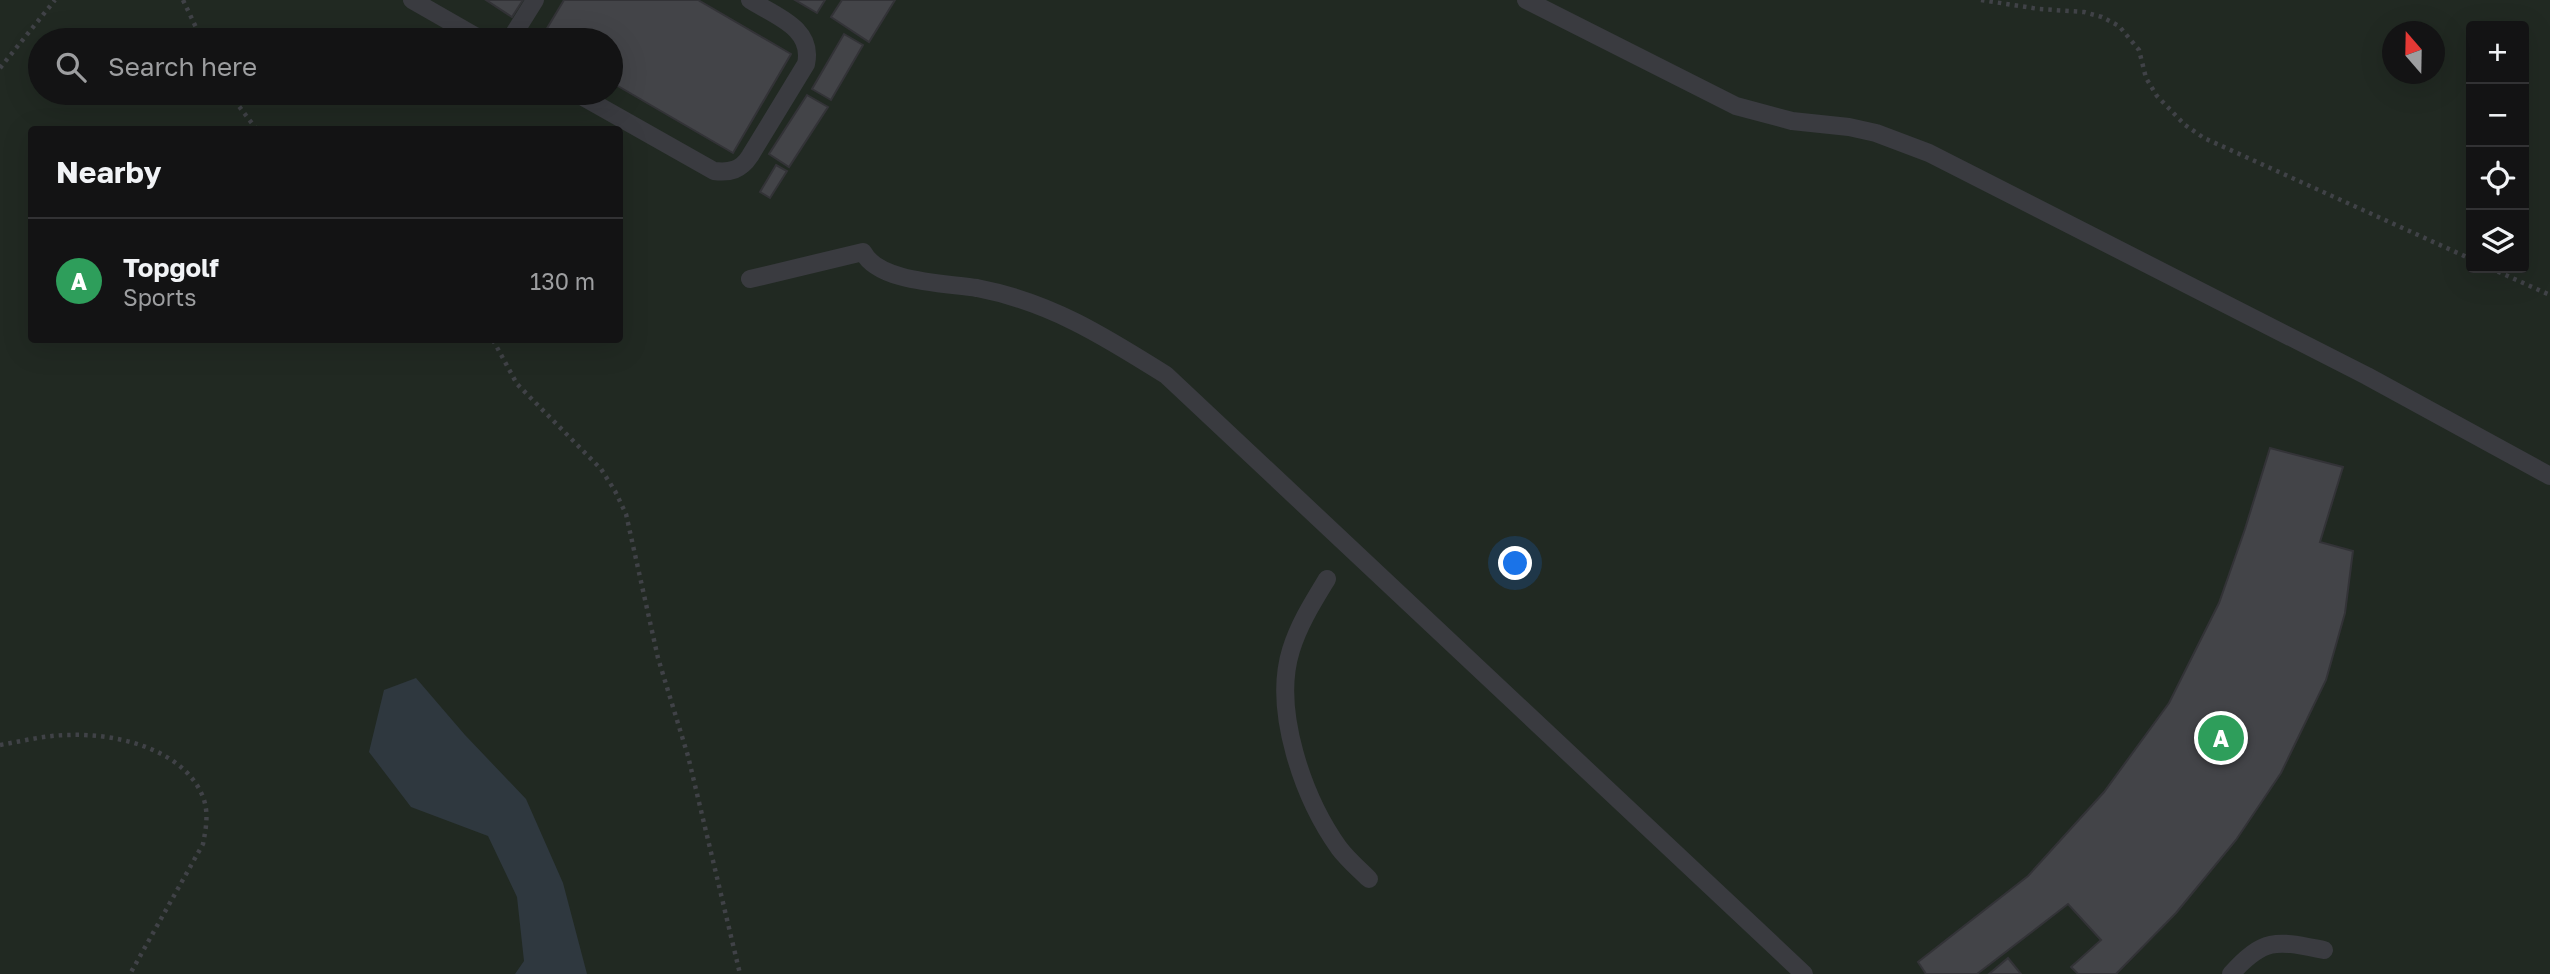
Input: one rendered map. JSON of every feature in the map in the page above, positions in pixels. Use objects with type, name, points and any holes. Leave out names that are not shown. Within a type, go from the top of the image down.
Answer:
[{"type":"lane","points":[[412,0],[461,28]]},
{"type":"lane","points":[[518,28],[535,0]]},
{"type":"lane","points":[[597,105],[714,171],[734,171],[744,165],[806,64],[808,54],[803,35],[750,0]]},
{"type":"lane","points":[[1527,0],[1736,106],[1792,121],[1876,133],[1929,153],[2367,376],[2494,448],[2550,476]]},
{"type":"lane","points":[[750,279],[863,252],[870,261],[899,276],[1008,295],[1060,314],[1112,341],[1166,375],[1804,974]]},
{"type":"lane","points":[[1327,579],[1304,616],[1290,653],[1286,693],[1290,735],[1301,776],[1318,815],[1341,850],[1369,879]]},
{"type":"lane","points":[[2231,974],[2253,952],[2265,946],[2278,943],[2324,950]]},
{"type":"path","points":[[32,28],[55,0]]},
{"type":"path","points":[[183,0],[196,28]]},
{"type":"path","points":[[1981,0],[2084,12],[2110,22],[2130,36],[2139,50],[2147,78],[2157,96],[2194,131],[2225,148],[2466,258]]},
{"type":"path","points":[[0,68],[28,33]]},
{"type":"path","points":[[238,105],[254,126]]},
{"type":"path","points":[[2501,273],[2550,295]]},
{"type":"path","points":[[495,343],[517,384],[601,469],[626,514],[658,657],[688,756],[740,974]]},
{"type":"path","points":[[0,745],[69,735],[98,736],[155,751],[176,762],[193,778],[204,799],[207,822],[203,844],[130,974]]},
{"type":"shaded area","points":[[0,0],[2550,0],[2550,974],[0,974]]},
{"type":"shaded area","points":[[416,678],[526,799],[563,883],[587,974],[515,974],[524,961],[517,897],[488,836],[411,807],[369,752],[384,690]]},
{"type":"building","points":[[486,0],[523,0],[512,17]]},
{"type":"building","points":[[564,0],[698,0],[791,54],[733,153],[623,89],[623,28],[547,28]]},
{"type":"building","points":[[795,0],[825,0],[817,13]]},
{"type":"building","points":[[842,0],[895,0],[869,42],[831,17]]},
{"type":"building","points":[[844,34],[863,45],[831,100],[812,89]]},
{"type":"building","points":[[807,95],[828,107],[789,167],[769,154]]},
{"type":"building","points":[[776,165],[787,171],[770,198],[760,192]]},
{"type":"building","points":[[2270,448],[2343,467],[2320,542],[2353,551],[2345,613],[2326,680],[2281,773],[2236,840],[2176,913],[2116,974],[2078,974],[2071,967],[2101,940],[2068,904],[1977,974],[1926,974],[1918,962],[2028,876],[2104,792],[2169,703],[2219,603]]},
{"type":"building","points":[[2008,958],[2021,974],[1989,974]]},
{"type":"place","name":"Topgolf","points":[[2221,738]]}]
